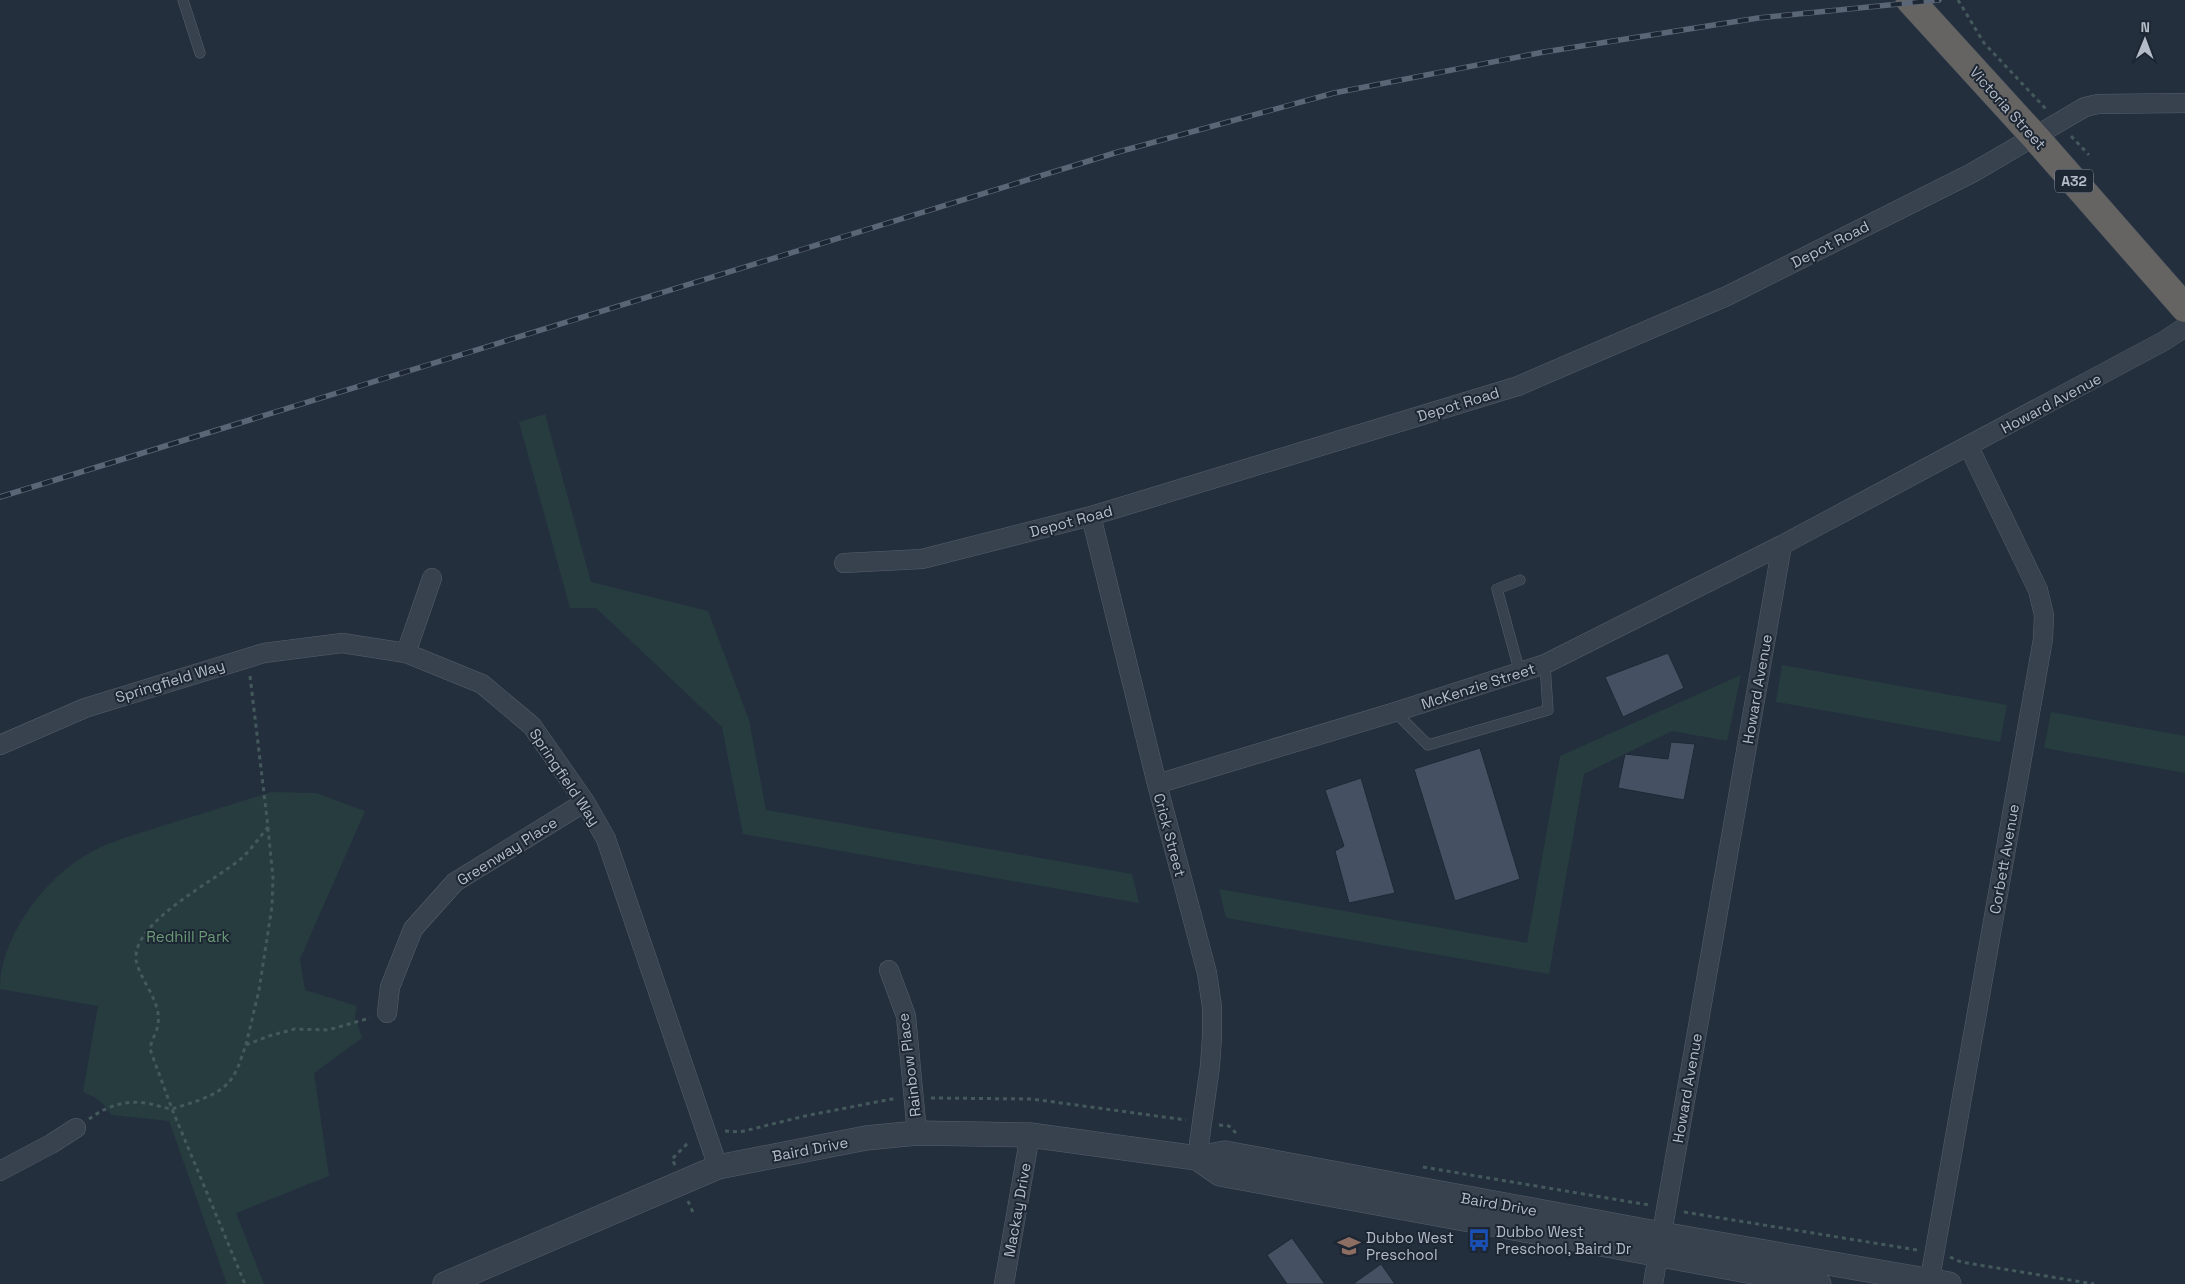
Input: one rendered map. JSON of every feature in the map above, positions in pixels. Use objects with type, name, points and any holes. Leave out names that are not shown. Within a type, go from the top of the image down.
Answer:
[{"type":"highway","name":"Victoria Street","points":[[1910,0],[2035,137],[2185,308]]},
{"type":"street","name":"Depot Road","points":[[844,563],[922,559],[1091,516],[1518,386],[1727,296],[1972,173],[2085,107],[2098,104],[2185,103]]},
{"type":"street","name":"Howard Avenue","points":[[1653,1284],[1782,545],[1969,447],[2164,341],[2185,327]]},
{"type":"street","name":"Corbett Avenue","points":[[1935,1283],[2043,639],[2044,615],[2038,590],[1969,447]]},
{"type":"street","name":"Crick Street","points":[[1091,516],[1157,784],[1207,973],[1212,1007],[1210,1066],[1197,1158]]},
{"type":"street","name":"McKenzie Street","points":[[1157,784],[1395,712],[1545,664],[1782,545]]},
{"type":"street","points":[[406,652],[432,578]]},
{"type":"street","name":"Springfield Way","points":[[0,745],[85,708],[248,657],[264,653],[342,643],[406,652],[482,684],[532,726],[585,802],[606,839],[718,1168]]},
{"type":"street","name":"Greenway Place","points":[[387,1013],[390,987],[413,929],[455,882],[585,802]]},
{"type":"street","name":"Rainbow Place","points":[[889,970],[906,1016],[917,1133]]},
{"type":"street","points":[[0,1172],[52,1144],[76,1128]]},
{"type":"street","name":"Baird Drive","points":[[445,1284],[718,1168],[866,1138],[917,1133],[1030,1135],[1108,1144],[1197,1158],[1225,1153],[1659,1244],[1819,1284]]},
{"type":"street","name":"Mackay Drive","points":[[1004,1284],[1030,1135]]},
{"type":"street","name":"Baird Drive","points":[[1659,1244],[1935,1283]]},
{"type":"lane","points":[[184,0],[200,53]]},
{"type":"lane","points":[[1520,580],[1497,589],[1520,673]]},
{"type":"lane","points":[[1395,712],[1428,745],[1548,710],[1545,664]]},
{"type":"path","points":[[1958,0],[1984,43],[2089,155]]},
{"type":"path","points":[[76,1128],[103,1109],[126,1102],[146,1103],[172,1109],[206,1097],[229,1083],[246,1046],[259,990],[272,906],[273,878],[248,657]]},
{"type":"path","points":[[245,1284],[172,1109],[150,1049],[151,1040],[158,1024],[155,1002],[136,960],[138,944],[162,915],[244,856],[268,827]]},
{"type":"path","points":[[246,1046],[269,1036],[286,1032],[295,1030],[328,1030],[387,1013]]},
{"type":"green space","points":[[545,414],[591,582],[708,611],[749,720],[766,810],[1132,874],[1139,903],[743,834],[722,727],[596,608],[570,608],[519,422]]},
{"type":"green space","points":[[1782,665],[2007,705],[2000,742],[1776,702]]},
{"type":"green space","points":[[1741,675],[1727,741],[1672,731],[1584,774],[1549,974],[1226,918],[1219,889],[1527,943],[1560,756]]},
{"type":"green space","points":[[2051,712],[2185,736],[2185,773],[2044,748]]},
{"type":"green space","name":"Redhill Park","points":[[271,792],[316,793],[365,811],[300,959],[305,990],[357,1006],[355,1017],[362,1038],[314,1073],[329,1176],[236,1213],[264,1284],[227,1284],[169,1121],[111,1115],[100,1101],[83,1092],[98,1006],[0,989],[7,951],[25,915],[51,883],[81,858],[120,839]]},
{"type":"building","points":[[1668,653],[1684,688],[1623,717],[1605,677]]},
{"type":"building","points":[[1671,742],[1695,744],[1684,800],[1618,788],[1625,754],[1668,759]]},
{"type":"building","points":[[1480,748],[1520,879],[1455,901],[1414,769]]},
{"type":"building","points":[[1361,778],[1395,893],[1349,903],[1335,851],[1344,846],[1325,790]]},
{"type":"building","points":[[1292,1238],[1325,1284],[1287,1284],[1267,1255]]},
{"type":"building","points":[[1381,1264],[1395,1284],[1353,1284]]},
{"type":"railway","points":[[0,497],[1118,152],[1334,93],[1544,52],[1758,18],[1939,0]]},
{"type":"place","name":"Dubbo West Preschool, Baird Dr","points":[[1479,1240]]},
{"type":"place","name":"Dubbo West Preschool","points":[[1349,1246]]}]
